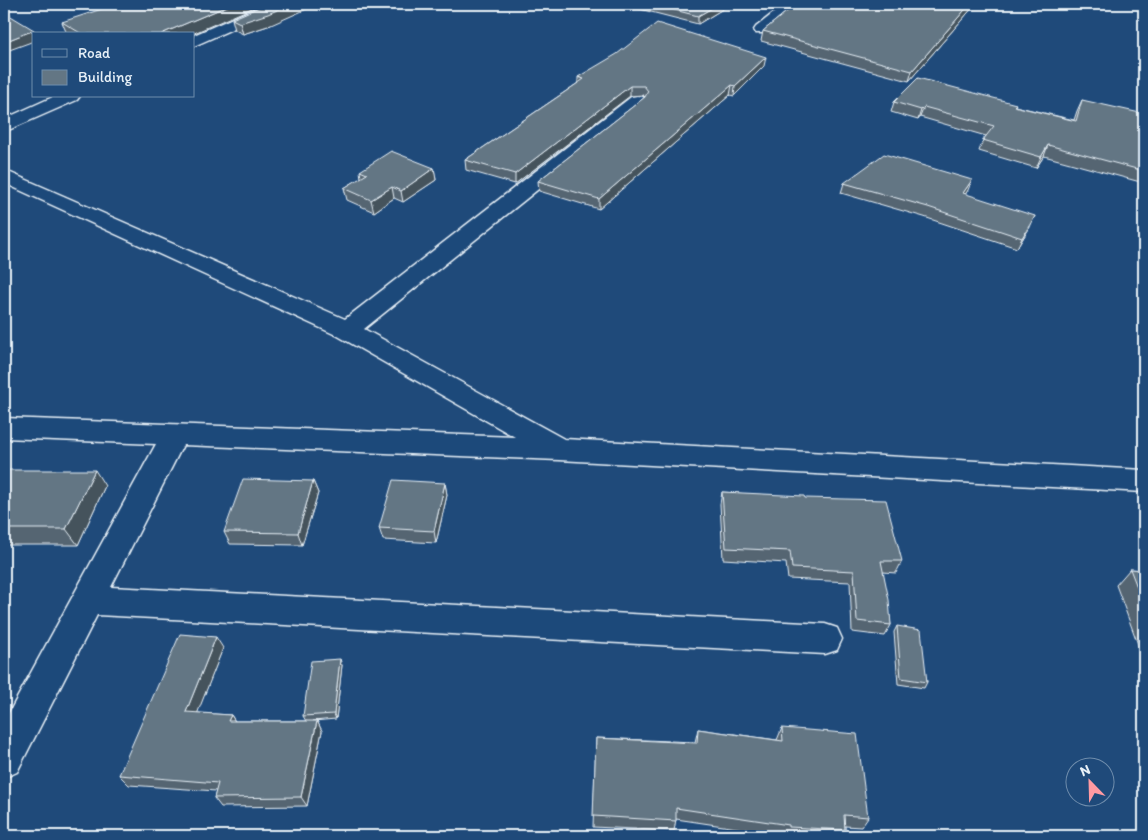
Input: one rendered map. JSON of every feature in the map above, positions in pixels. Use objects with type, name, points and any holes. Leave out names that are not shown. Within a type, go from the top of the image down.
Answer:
[{"type":"street","points":[[195,41],[278,4]]},
{"type":"street","points":[[762,30],[794,4]]},
{"type":"street","points":[[4,126],[67,98]]},
{"type":"street","points":[[347,330],[637,101]]},
{"type":"street","points":[[4,176],[347,330],[558,449]]},
{"type":"street","points":[[4,428],[174,436],[558,449],[1144,481]]},
{"type":"street","points":[[4,759],[174,436]]},
{"type":"street","points":[[87,600],[825,640]]},
{"type":"building","points":[[117,4],[232,4],[166,32],[79,32],[62,22]]},
{"type":"building","points":[[266,4],[291,4],[240,23],[232,19]]},
{"type":"building","points":[[651,4],[719,4],[698,16]]},
{"type":"building","points":[[796,4],[970,4],[912,71],[763,31]]},
{"type":"building","points":[[4,12],[34,30],[4,42]]},
{"type":"building","points":[[657,23],[766,57],[735,86],[732,85],[599,199],[538,181],[645,97],[648,91],[644,86],[630,86],[515,174],[465,160],[584,79],[578,77],[617,54]]},
{"type":"building","points":[[918,78],[1016,104],[1014,106],[1076,121],[1082,100],[1140,113],[1144,124],[1144,171],[1048,145],[1041,157],[983,140],[994,126],[924,107],[921,110],[894,102]]},
{"type":"building","points":[[391,151],[434,168],[401,191],[392,187],[371,200],[344,188],[367,174],[360,171]]},
{"type":"building","points":[[884,154],[972,180],[963,193],[1035,216],[1022,238],[928,207],[844,183]]},
{"type":"building","points":[[4,470],[95,470],[66,529],[4,529]]},
{"type":"building","points":[[243,479],[313,481],[298,533],[224,532]]},
{"type":"building","points":[[393,480],[445,483],[434,531],[379,528]]},
{"type":"building","points":[[722,492],[804,496],[805,498],[886,500],[902,561],[881,561],[889,600],[891,625],[857,621],[854,571],[792,568],[790,551],[726,548]]},
{"type":"building","points":[[1130,569],[1144,570],[1144,605]]},
{"type":"building","points":[[897,626],[921,630],[927,682],[901,678]]},
{"type":"building","points":[[180,634],[216,637],[186,712],[231,715],[228,721],[317,721],[301,797],[214,798],[218,783],[119,775]]},
{"type":"building","points":[[340,659],[334,714],[303,716],[311,661]]},
{"type":"building","points":[[782,728],[857,734],[868,817],[844,815],[845,830],[789,827],[789,825],[676,808],[676,821],[593,816],[596,738],[697,743],[698,729],[783,741]]}]
